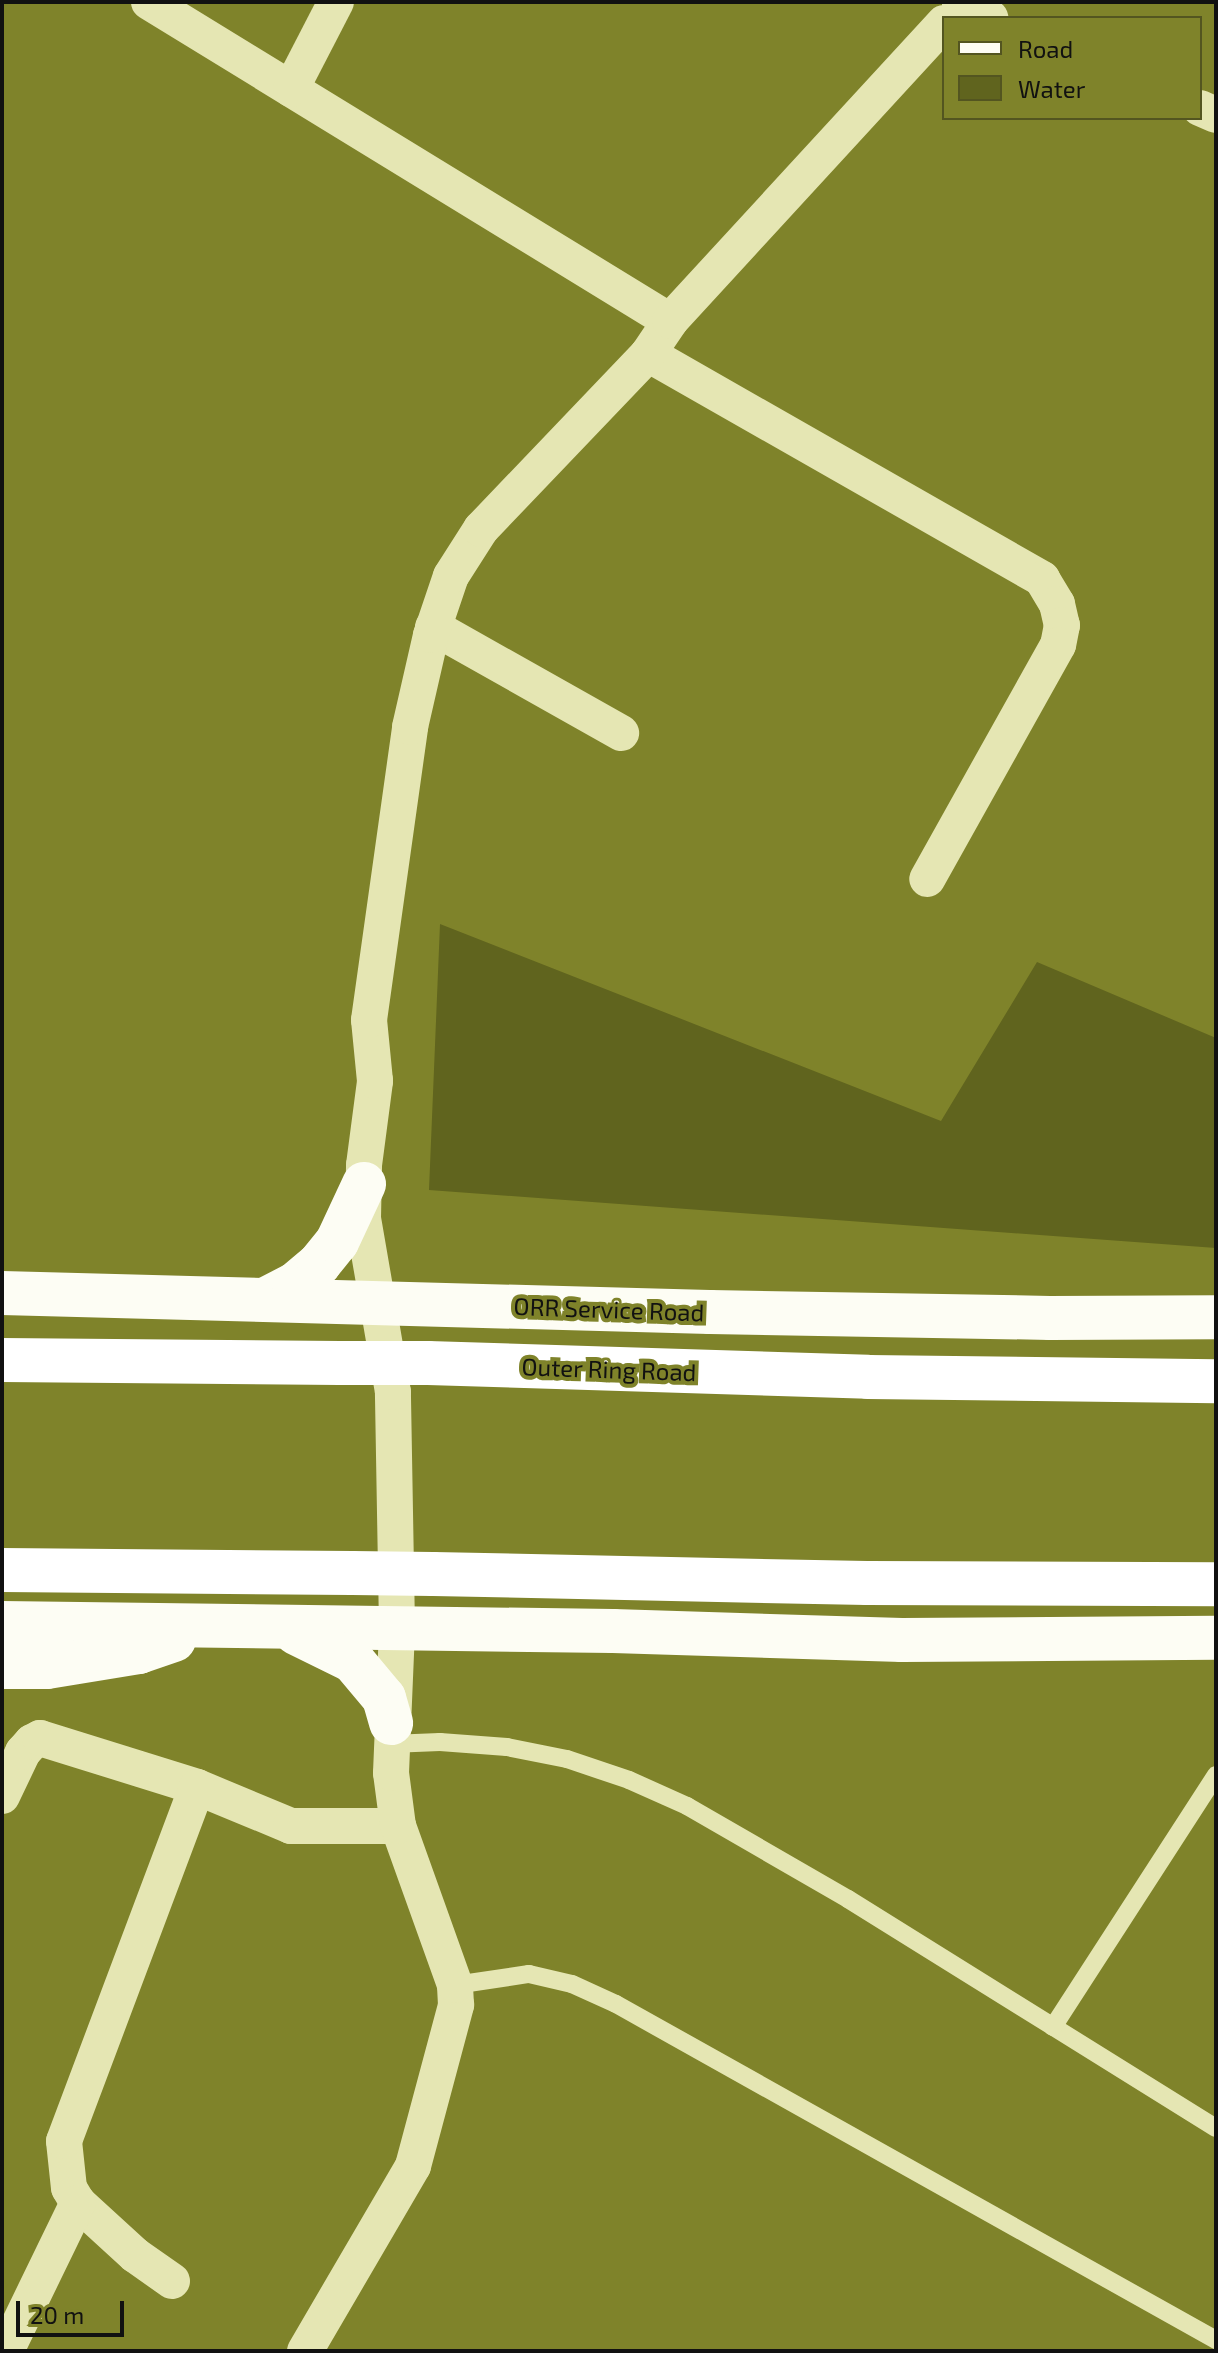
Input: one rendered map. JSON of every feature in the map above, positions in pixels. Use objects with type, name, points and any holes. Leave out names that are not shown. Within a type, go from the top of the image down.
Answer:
[{"type":"highway","name":"Outer Ring Road","points":[[2,1360],[428,1363],[868,1377],[1216,1381]]},
{"type":"highway","points":[[2,1570],[882,1583],[1216,1584]]},
{"type":"main road","points":[[266,1299],[294,1285],[319,1264],[337,1242],[364,1184]]},
{"type":"main road","name":"ORR Service Road","points":[[2,1293],[1003,1318],[1216,1317]]},
{"type":"main road","points":[[2,1623],[397,1627],[902,1640],[1216,1638]]},
{"type":"main road","points":[[2,1667],[47,1667],[139,1652],[218,1626]]},
{"type":"main road","points":[[276,1627],[308,1637],[353,1661],[384,1698],[390,1733]]},
{"type":"street","points":[[291,89],[336,2]]},
{"type":"street","points":[[154,3],[670,321]]},
{"type":"street","points":[[305,2351],[413,2166],[454,2021],[455,1985],[398,1826],[390,1733],[397,1627],[393,1392],[363,1219],[375,1081],[369,1020],[410,727],[433,627],[451,576],[481,529],[648,354],[670,321],[942,33]]},
{"type":"street","points":[[648,354],[1042,579],[1057,604],[1062,625],[1058,645],[927,879]]},
{"type":"street","points":[[433,627],[621,733]]},
{"type":"street","points":[[2,1796],[23,1752],[40,1738],[197,1787],[291,1826],[398,1826]]},
{"type":"street","points":[[172,2281],[135,2255],[78,2203],[69,2188],[64,2141],[197,1787]]},
{"type":"street","points":[[6,2351],[78,2203]]},
{"type":"lane","points":[[390,1733],[440,1742],[507,1747],[567,1759],[629,1780],[687,1806],[848,1899],[1216,2128]]},
{"type":"lane","points":[[1053,2027],[1216,1775]]},
{"type":"lane","points":[[455,1985],[529,1974],[583,1989],[1216,2340]]},
{"type":"water","points":[[440,924],[941,1121],[1037,962],[1216,1038],[1216,1248],[429,1190]]}]
